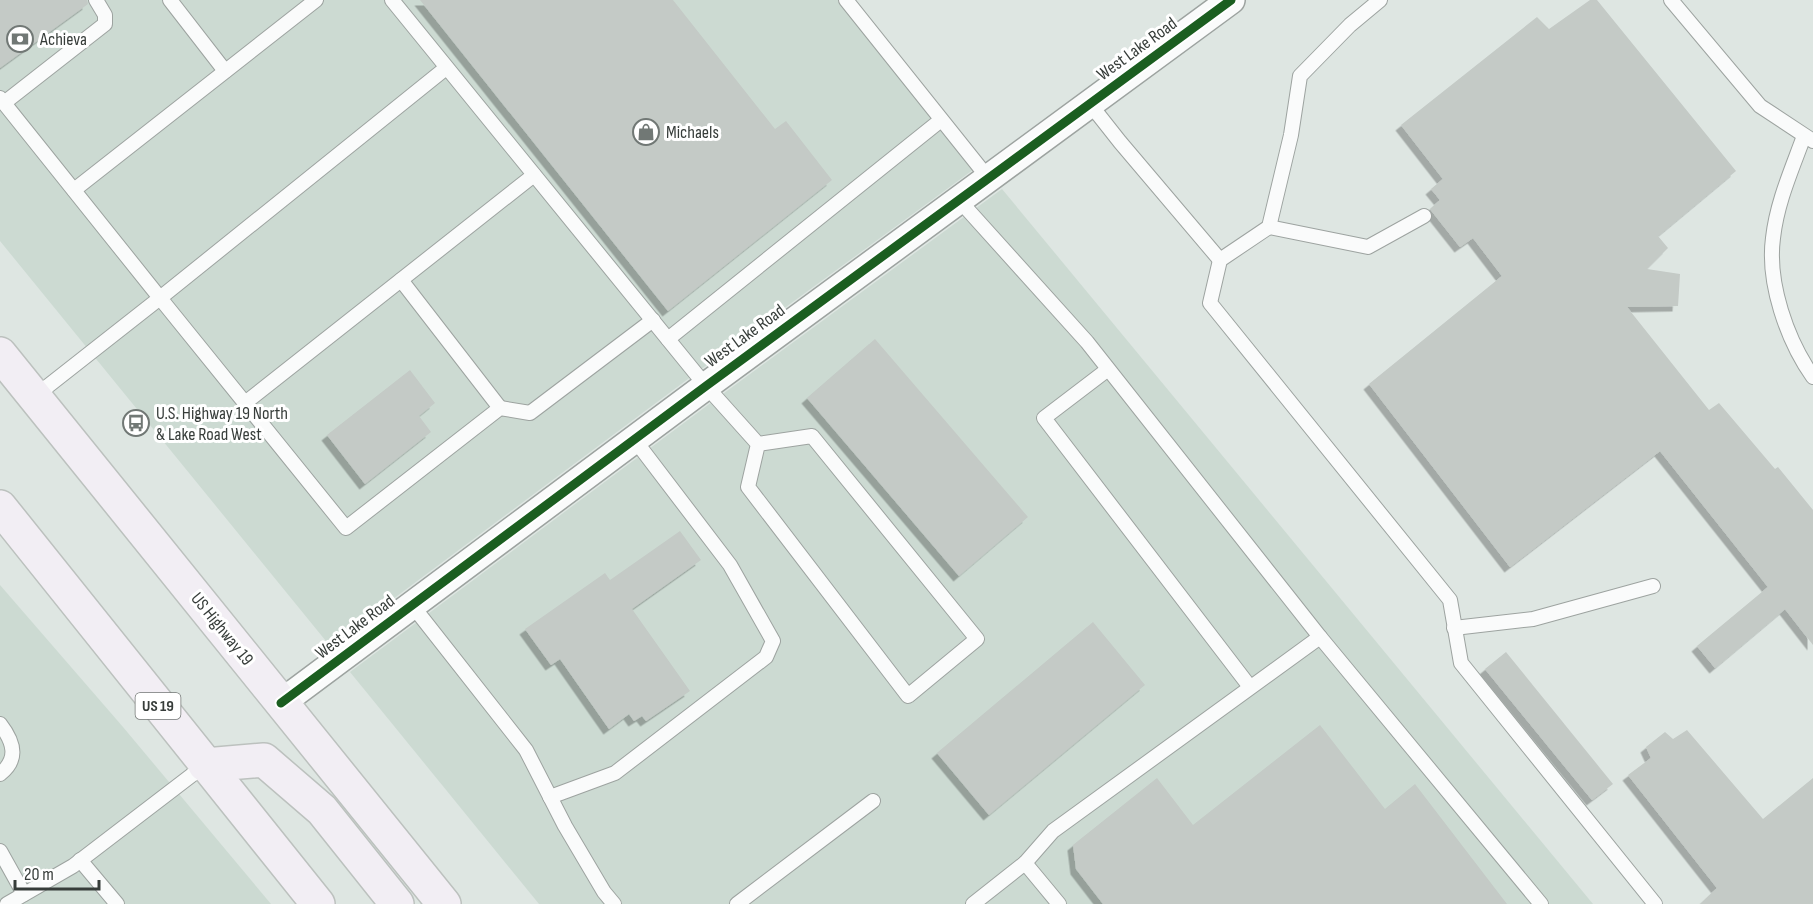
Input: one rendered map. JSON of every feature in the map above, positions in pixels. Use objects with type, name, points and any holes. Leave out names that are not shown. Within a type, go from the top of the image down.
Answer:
[{"type":"highway","name":"US Highway 19","points":[[0,354],[444,904]]},
{"type":"highway","name":"US 19","points":[[0,507],[318,904]]},
{"type":"highway","points":[[205,765],[264,760],[322,810],[397,904]]},
{"type":"street","name":"West Lake Road","points":[[281,703],[706,386],[1231,0]]},
{"type":"lane","points":[[96,0],[105,15],[105,24],[2,100],[346,528],[501,408]]},
{"type":"lane","points":[[170,0],[225,71]]},
{"type":"lane","points":[[74,190],[316,0]]},
{"type":"lane","points":[[392,0],[706,386],[758,444]]},
{"type":"lane","points":[[846,0],[989,179]]},
{"type":"lane","points":[[1380,0],[1350,25],[1300,76],[1291,135],[1269,227],[1220,260],[1210,303],[1450,600],[1461,663],[1655,904]]},
{"type":"lane","points":[[1671,0],[1760,106],[1809,139],[1783,195],[1773,238],[1773,284],[1792,340],[1813,377]]},
{"type":"lane","points":[[34,397],[446,68]]},
{"type":"lane","points":[[1090,104],[1220,260]]},
{"type":"lane","points":[[668,339],[941,120]]},
{"type":"lane","points":[[245,403],[534,176]]},
{"type":"lane","points":[[959,200],[1087,342],[1320,636],[1541,904]]},
{"type":"lane","points":[[1269,227],[1368,247],[1424,216]]},
{"type":"lane","points":[[401,280],[501,408],[530,413],[653,320]]},
{"type":"lane","points":[[1107,370],[1044,418],[1250,687]]},
{"type":"lane","points":[[812,436],[977,639],[908,696],[748,487],[758,444],[812,436]]},
{"type":"lane","points":[[550,797],[615,773],[766,657],[773,641],[730,566],[634,440]]},
{"type":"lane","points":[[1454,628],[1533,619],[1653,586]]},
{"type":"lane","points":[[412,605],[526,750],[604,892],[614,904]]},
{"type":"lane","points":[[973,904],[1025,863],[1053,831],[1320,636]]},
{"type":"lane","points":[[0,724],[10,740],[13,753],[10,766],[0,774]]},
{"type":"lane","points":[[7,904],[80,860],[205,765]]},
{"type":"lane","points":[[737,904],[873,801]]},
{"type":"lane","points":[[0,851],[24,894]]},
{"type":"lane","points":[[80,860],[117,904]]},
{"type":"lane","points":[[1025,863],[1059,904]]},
{"type":"shaded area","points":[[0,0],[845,0],[981,164],[330,646],[0,241]]},
{"type":"shaded area","points":[[1002,189],[1593,904],[539,904],[350,672]]},
{"type":"shaded area","points":[[0,585],[123,727],[271,904],[0,904]]},
{"type":"building","name":"Achieva","points":[[0,0],[87,0],[88,4],[0,68]]},
{"type":"building","points":[[420,0],[673,0],[775,129],[786,121],[832,180],[668,311]]},
{"type":"building","points":[[1590,0],[1597,0],[1736,171],[1658,236],[1668,248],[1647,269],[1680,274],[1678,306],[1627,307],[1709,410],[1719,403],[1775,469],[1778,467],[1813,510],[1813,645],[1785,609],[1715,668],[1697,646],[1768,587],[1660,451],[1510,567],[1369,384],[1502,276],[1473,238],[1460,247],[1430,209],[1440,200],[1431,189],[1443,179],[1401,125],[1537,17],[1549,29]]},
{"type":"building","points":[[875,339],[1028,517],[959,576],[807,398]]},
{"type":"building","points":[[410,370],[435,403],[419,416],[431,432],[365,484],[327,435]]},
{"type":"building","points":[[680,531],[701,560],[632,609],[690,691],[646,721],[642,716],[634,721],[629,714],[609,729],[560,659],[551,665],[525,629],[605,573],[610,580]]},
{"type":"building","points":[[1093,622],[1145,685],[989,815],[937,753]]},
{"type":"building","points":[[1506,652],[1613,784],[1592,800],[1485,669]]},
{"type":"building","points":[[1320,725],[1385,809],[1415,784],[1507,904],[1103,904],[1076,869],[1073,845],[1157,778],[1193,825]]},
{"type":"building","points":[[1687,730],[1763,819],[1813,778],[1813,904],[1700,904],[1717,888],[1628,775],[1651,758],[1646,747],[1665,732],[1673,739]]},
{"type":"cycle path","points":[[281,703],[706,386],[1231,0]]},
{"type":"place","name":"Achieva","points":[[20,39]]},
{"type":"place","name":"Michaels","points":[[646,132]]},
{"type":"place","name":"U.S. Highway 19 North & Lake Road West","points":[[136,423]]}]
